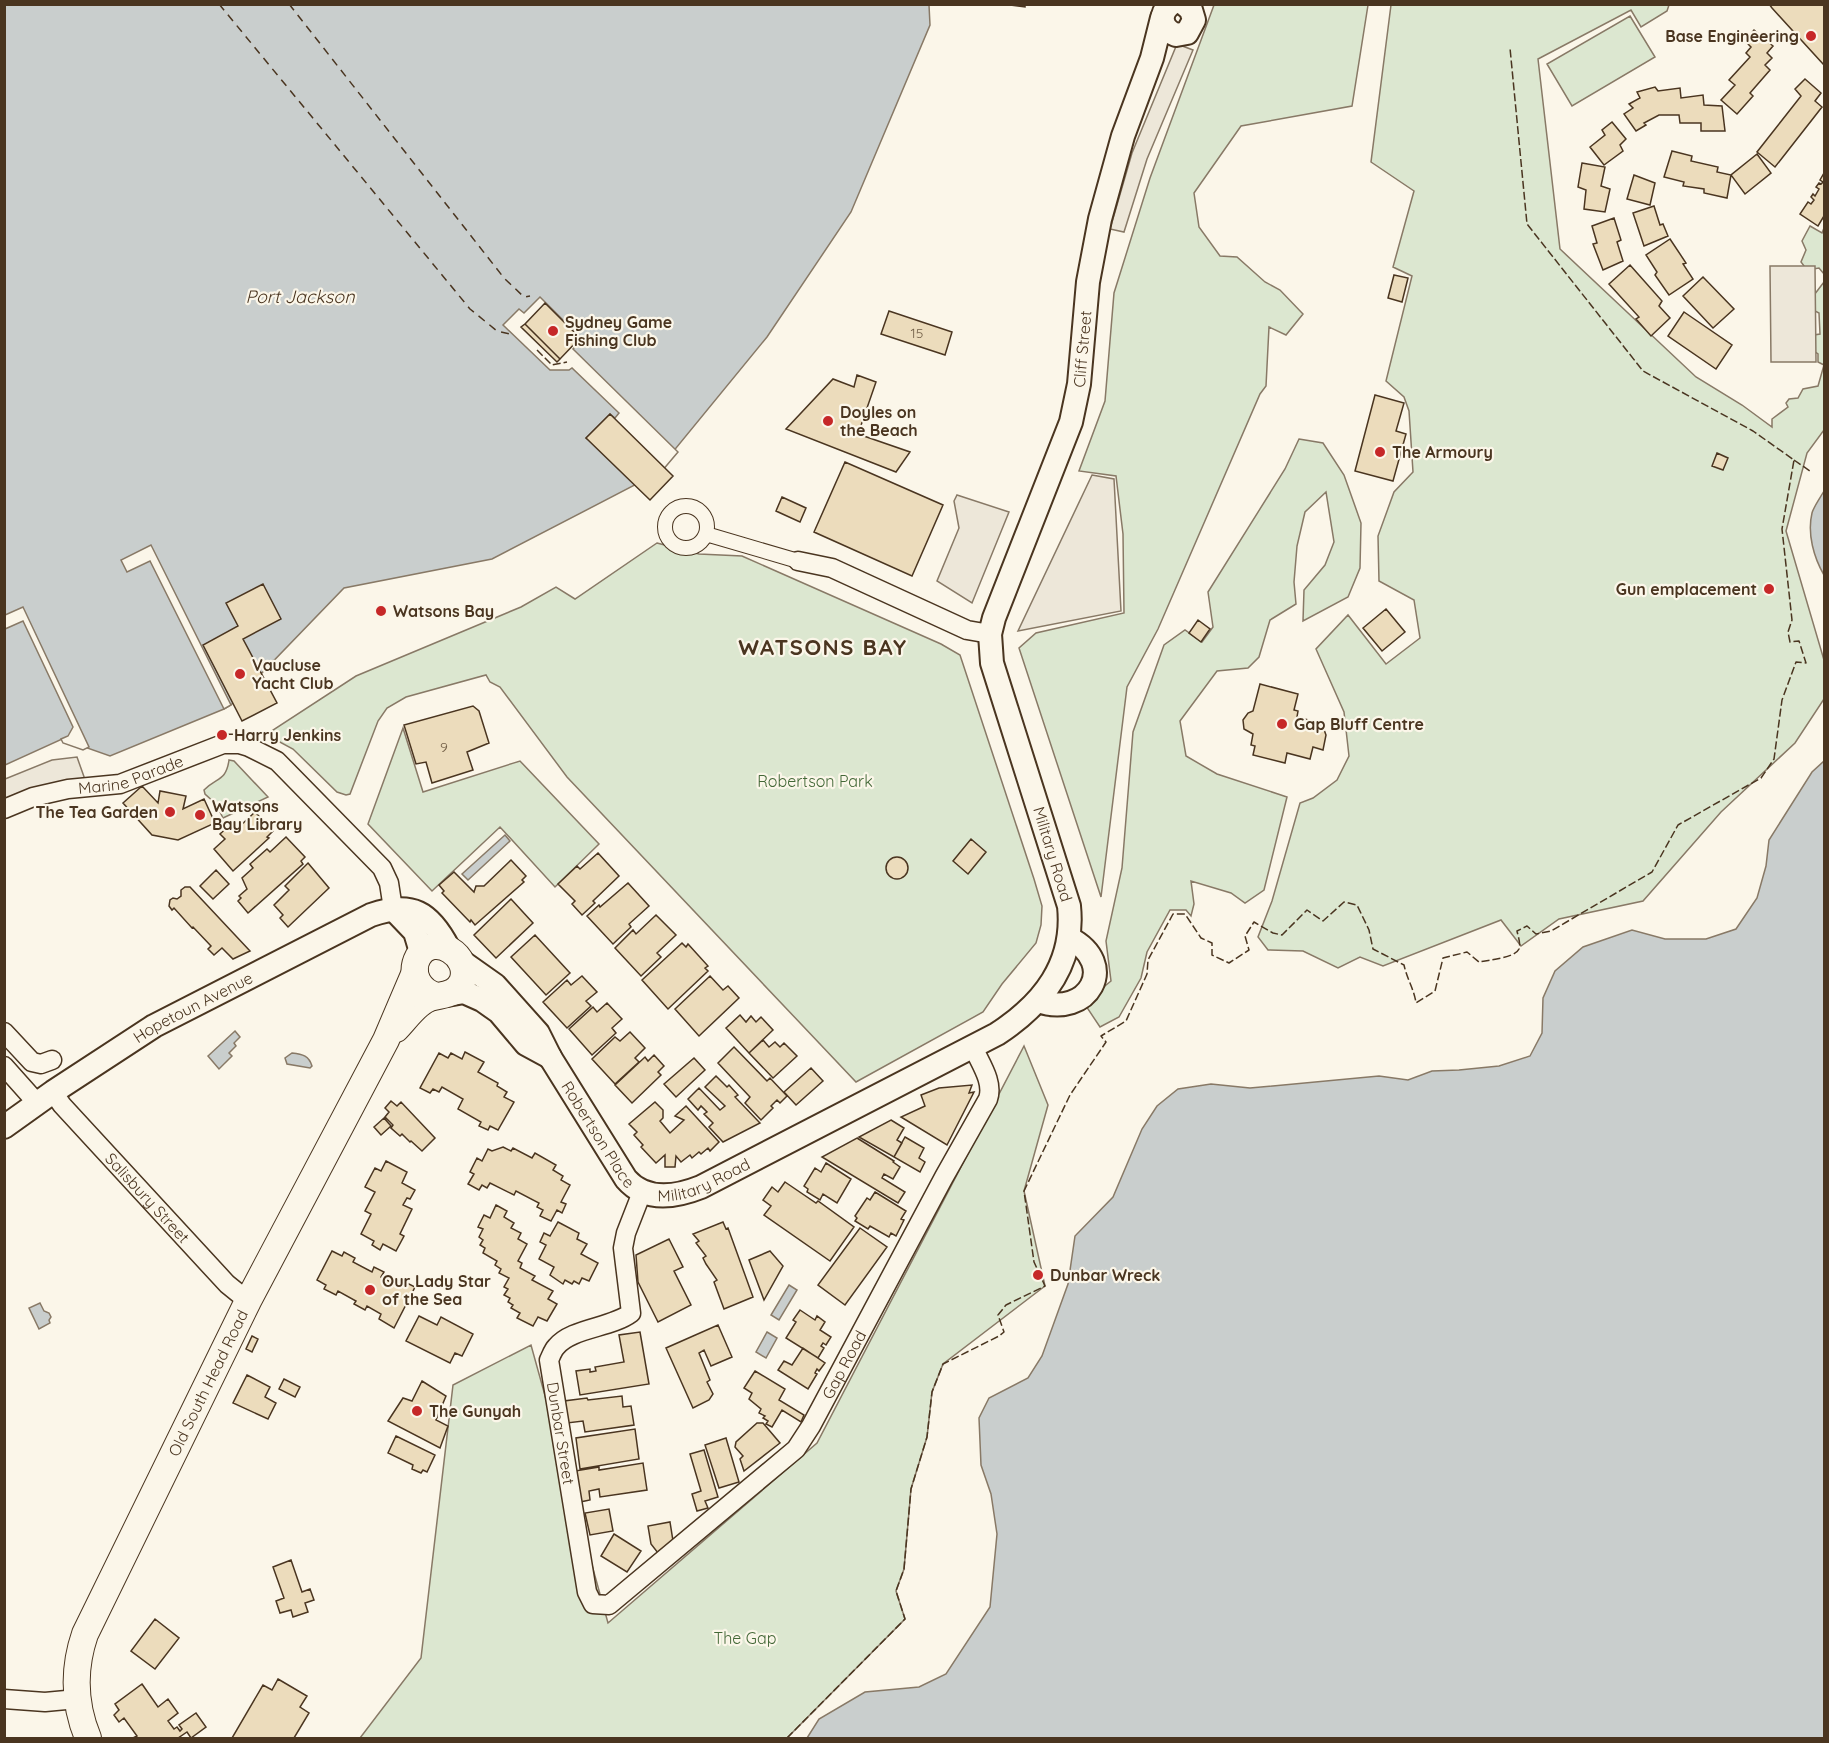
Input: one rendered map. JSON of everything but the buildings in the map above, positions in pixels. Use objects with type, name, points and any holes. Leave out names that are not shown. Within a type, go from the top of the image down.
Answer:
[{"type":"main road","points":[[435,946],[455,955],[464,973],[458,988],[442,996],[431,995],[422,988],[418,962],[435,946]]},
{"type":"main road","name":"Old South Head Road","points":[[88,1738],[79,1714],[77,1699],[77,1662],[85,1634],[248,1301],[387,1040],[418,962]]},
{"type":"main road","name":"Old South Head Road","points":[[387,1040],[423,1002],[442,996]]},
{"type":"street","name":"Cliff Street","points":[[990,634],[994,618],[1071,422],[1081,366],[1089,274],[1100,219],[1123,136],[1152,58],[1176,13]]},
{"type":"street","points":[[706,534],[798,561],[832,568],[967,630],[990,634]]},
{"type":"street","name":"Military Road","points":[[642,1192],[673,1196],[701,1187],[998,1034],[1017,1021],[1038,1001],[1059,969],[1069,938],[1071,921],[1066,892],[992,663],[990,634]]},
{"type":"street","name":"Marine Parade","points":[[4,809],[33,797],[68,789],[120,784],[217,745],[239,744],[257,750],[277,761],[382,868],[390,883],[393,909]]},
{"type":"street","points":[[393,909],[415,932],[418,962]]},
{"type":"street","name":"Hopetoun Avenue","points":[[4,1127],[144,1033],[180,1012],[355,922],[380,912],[393,909],[414,909],[422,913],[432,921],[455,955]]},
{"type":"street","points":[[1038,1001],[1051,1006],[1074,1002],[1087,994],[1094,982],[1095,970],[1088,951],[1081,944],[1069,938]]},
{"type":"street","name":"Robertson Place","points":[[455,955],[495,985],[538,1033],[550,1057],[578,1099],[622,1174],[629,1183],[642,1192],[626,1233],[623,1248],[631,1313]]},
{"type":"street","name":"Robertson Place","points":[[442,996],[464,992],[482,1000],[499,1012],[526,1044],[550,1057]]},
{"type":"street","points":[[4,1032],[32,1062],[41,1064],[52,1060]]},
{"type":"street","name":"Gap Road","points":[[593,1604],[609,1605],[796,1449],[811,1426],[988,1099],[989,1082],[973,1047]]},
{"type":"street","name":"Salisbury Street","points":[[4,1066],[45,1098],[62,1105],[227,1284],[248,1301]]},
{"type":"street","name":"Dunbar Street","points":[[593,1604],[587,1592],[549,1360],[556,1346],[576,1334],[623,1319],[631,1313]]},
{"type":"street","points":[[4,1699],[45,1702],[77,1699]]},
{"type":"green space","points":[[1214,5],[1368,5],[1352,106],[1241,126],[1194,193],[1199,227],[1220,256],[1237,257],[1265,282],[1280,290],[1303,314],[1286,335],[1269,327],[1266,386],[1260,394],[1158,629],[1127,687],[1101,897],[1019,648],[1036,633],[1124,613],[1123,534],[1116,476],[1079,471],[1105,401],[1114,293],[1150,178]]},
{"type":"green space","points":[[1391,5],[1669,5],[1667,11],[1641,27],[1631,10],[1538,59],[1560,249],[1696,377],[1742,405],[1772,427],[1772,419],[1788,407],[1786,403],[1789,399],[1798,398],[1803,389],[1818,386],[1824,365],[1824,430],[1807,453],[1786,531],[1824,660],[1824,699],[1795,743],[1721,812],[1643,901],[1559,919],[1521,946],[1501,920],[1383,966],[1360,957],[1338,968],[1303,951],[1268,950],[1258,937],[1272,901],[1300,803],[1313,798],[1337,780],[1349,756],[1344,712],[1316,649],[1348,615],[1386,664],[1420,638],[1414,600],[1379,581],[1378,536],[1394,492],[1413,472],[1409,411],[1404,397],[1386,381],[1412,276],[1393,267],[1414,191],[1371,162]]},
{"type":"green space","points":[[1630,16],[1655,57],[1572,106],[1547,64]]},
{"type":"green space","points":[[1810,226],[1822,233],[1824,228],[1824,274],[1819,268],[1807,270],[1801,262],[1806,250],[1802,241]]},
{"type":"green space","points":[[1824,282],[1824,365],[1818,362],[1818,354],[1808,347],[1807,336],[1820,334],[1819,313],[1813,310],[1811,299]]},
{"type":"green space","points":[[1299,439],[1323,443],[1344,475],[1361,523],[1360,568],[1348,597],[1303,621],[1304,590],[1325,565],[1334,542],[1326,492],[1305,512],[1297,546],[1294,582],[1296,604],[1270,620],[1259,657],[1248,668],[1217,671],[1180,721],[1186,756],[1217,774],[1287,797],[1264,890],[1245,903],[1231,893],[1191,881],[1194,904],[1191,916],[1186,910],[1170,910],[1147,952],[1141,978],[1119,1017],[1100,1027],[1084,1003],[1111,981],[1106,941],[1122,868],[1133,732],[1164,645],[1185,630],[1202,642],[1213,627],[1208,592],[1285,469]]},
{"type":"green space","name":"Robertson Park","points":[[657,543],[699,554],[742,556],[941,644],[960,655],[1034,879],[1042,906],[1041,925],[1036,943],[1002,984],[983,1012],[856,1082],[567,777],[500,687],[490,682],[486,675],[406,697],[387,708],[378,721],[350,794],[337,792],[293,749],[276,740],[273,730],[356,676],[521,607],[556,587],[575,599]]},
{"type":"green space","points":[[403,728],[423,792],[520,761],[599,844],[555,887],[500,827],[432,891],[368,824]]},
{"type":"green space","points":[[229,760],[234,761],[268,797],[223,818],[216,804],[205,794],[204,790],[223,776]]},
{"type":"green space","name":"The Gap","points":[[1024,1046],[1048,1105],[1024,1191],[1045,1286],[943,1364],[932,1392],[927,1437],[911,1489],[904,1569],[896,1591],[905,1619],[787,1738],[360,1738],[421,1658],[453,1385],[531,1345],[608,1623],[817,1443]]},
{"type":"shaded area","points":[[1177,44],[1193,50],[1147,159],[1124,232],[1110,229],[1132,153]]},
{"type":"shaded area","points":[[1770,266],[1815,266],[1816,362],[1771,362]]},
{"type":"shaded area","points":[[1092,475],[1114,479],[1121,611],[1018,631]]},
{"type":"shaded area","points":[[957,495],[1009,512],[972,603],[937,581],[959,528],[954,501]]},
{"type":"shaded area","points":[[77,757],[88,788],[5,809],[5,779],[52,760]]},
{"type":"water","name":"Port Jackson","points":[[5,5],[929,5],[930,25],[851,212],[767,337],[654,475],[492,559],[344,588],[231,705],[224,709],[110,756],[62,739],[5,765]]},
{"type":"water","points":[[1824,491],[1824,575],[1814,553],[1810,529],[1813,510]]},
{"type":"water","points":[[1824,761],[1824,1738],[807,1738],[819,1719],[865,1692],[919,1687],[946,1674],[990,1607],[997,1534],[991,1494],[981,1465],[979,1418],[989,1398],[1028,1378],[1042,1356],[1068,1284],[1075,1236],[1113,1197],[1142,1129],[1157,1106],[1178,1089],[1211,1084],[1250,1088],[1379,1076],[1408,1080],[1432,1071],[1499,1066],[1530,1056],[1542,1033],[1543,998],[1555,971],[1583,947],[1632,930],[1665,939],[1706,939],[1736,929],[1757,898],[1766,866],[1769,840],[1812,772]]},
{"type":"water","points":[[505,835],[510,841],[468,880],[462,874]]},
{"type":"water","points":[[235,1031],[240,1037],[234,1043],[236,1046],[229,1053],[232,1056],[219,1069],[208,1056]]},
{"type":"water","points":[[292,1053],[305,1056],[312,1066],[310,1068],[287,1064],[285,1058]]},
{"type":"water","points":[[789,1285],[797,1290],[779,1320],[771,1315]]},
{"type":"water","points":[[40,1303],[51,1317],[50,1323],[39,1329],[29,1308]]},
{"type":"water","points":[[767,1332],[777,1338],[766,1358],[756,1352]]},
{"type":"pier","points":[[540,297],[582,339],[573,349],[678,452],[656,478],[586,438],[610,414],[615,418],[619,413],[572,368],[550,370],[503,325],[519,309],[524,313]]},
{"type":"pier","points":[[151,545],[231,705],[224,709],[150,561],[127,572],[121,560]]},
{"type":"pier","points":[[23,607],[89,747],[83,750],[63,743],[61,739],[68,736],[73,727],[23,621],[5,629],[5,615]]},
{"type":"ferry route","points":[[219,4],[470,309],[497,331],[514,335]]},
{"type":"ferry route","points":[[289,4],[504,278],[524,297],[530,296]]},
{"type":"fence","points":[[787,1738],[905,1619],[896,1591],[904,1569],[911,1489],[927,1437],[932,1392],[943,1364],[999,1336],[1004,1332],[998,1315],[1006,1305],[1045,1286],[1034,1262],[1024,1191],[1070,1095],[1106,1042],[1101,1036],[1126,1021],[1147,974],[1148,960],[1173,914],[1185,914],[1201,938],[1212,943],[1212,955],[1229,963],[1249,950],[1245,936],[1254,922],[1273,933],[1282,935],[1307,910],[1323,921],[1344,902],[1357,905],[1369,930],[1373,949],[1404,965],[1416,1003],[1435,991],[1443,958],[1467,952],[1479,962],[1512,955],[1520,947],[1517,931],[1527,926],[1536,934],[1551,931],[1652,872],[1678,825],[1761,778],[1774,759],[1782,700],[1796,662],[1806,663],[1799,641],[1790,642],[1788,632],[1792,620],[1782,529],[1794,460],[1753,431],[1643,371],[1527,224],[1510,48]]},
{"type":"fence","points":[[537,350],[552,365],[567,362]]},
{"type":"fence","points":[[1794,460],[1810,471]]},
{"type":"place","name":"Base Engineering","points":[[1811,36]]},
{"type":"place","name":"Sydney Game Fishing Club","points":[[553,331]]},
{"type":"place","name":"Doyles on the Beach","points":[[828,421]]},
{"type":"place","name":"The Armoury","points":[[1380,452]]},
{"type":"place","name":"Gun emplacement","points":[[1769,589]]},
{"type":"place","name":"Watsons Bay","points":[[381,611]]},
{"type":"place","name":"Vaucluse Yacht Club","points":[[240,674]]},
{"type":"place","name":"Gap Bluff Centre","points":[[1282,724]]},
{"type":"place","name":"Harry Jenkins","points":[[222,735]]},
{"type":"place","name":"The Tea Garden","points":[[170,812]]},
{"type":"place","name":"Watsons Bay Library","points":[[200,815]]},
{"type":"place","name":"Dunbar Wreck","points":[[1038,1275]]},
{"type":"place","name":"Our Lady Star of the Sea","points":[[370,1290]]},
{"type":"place","name":"The Gunyah","points":[[417,1411]]},
{"type":"district","name":"WATSONS BAY","points":[[823,647]]}]
